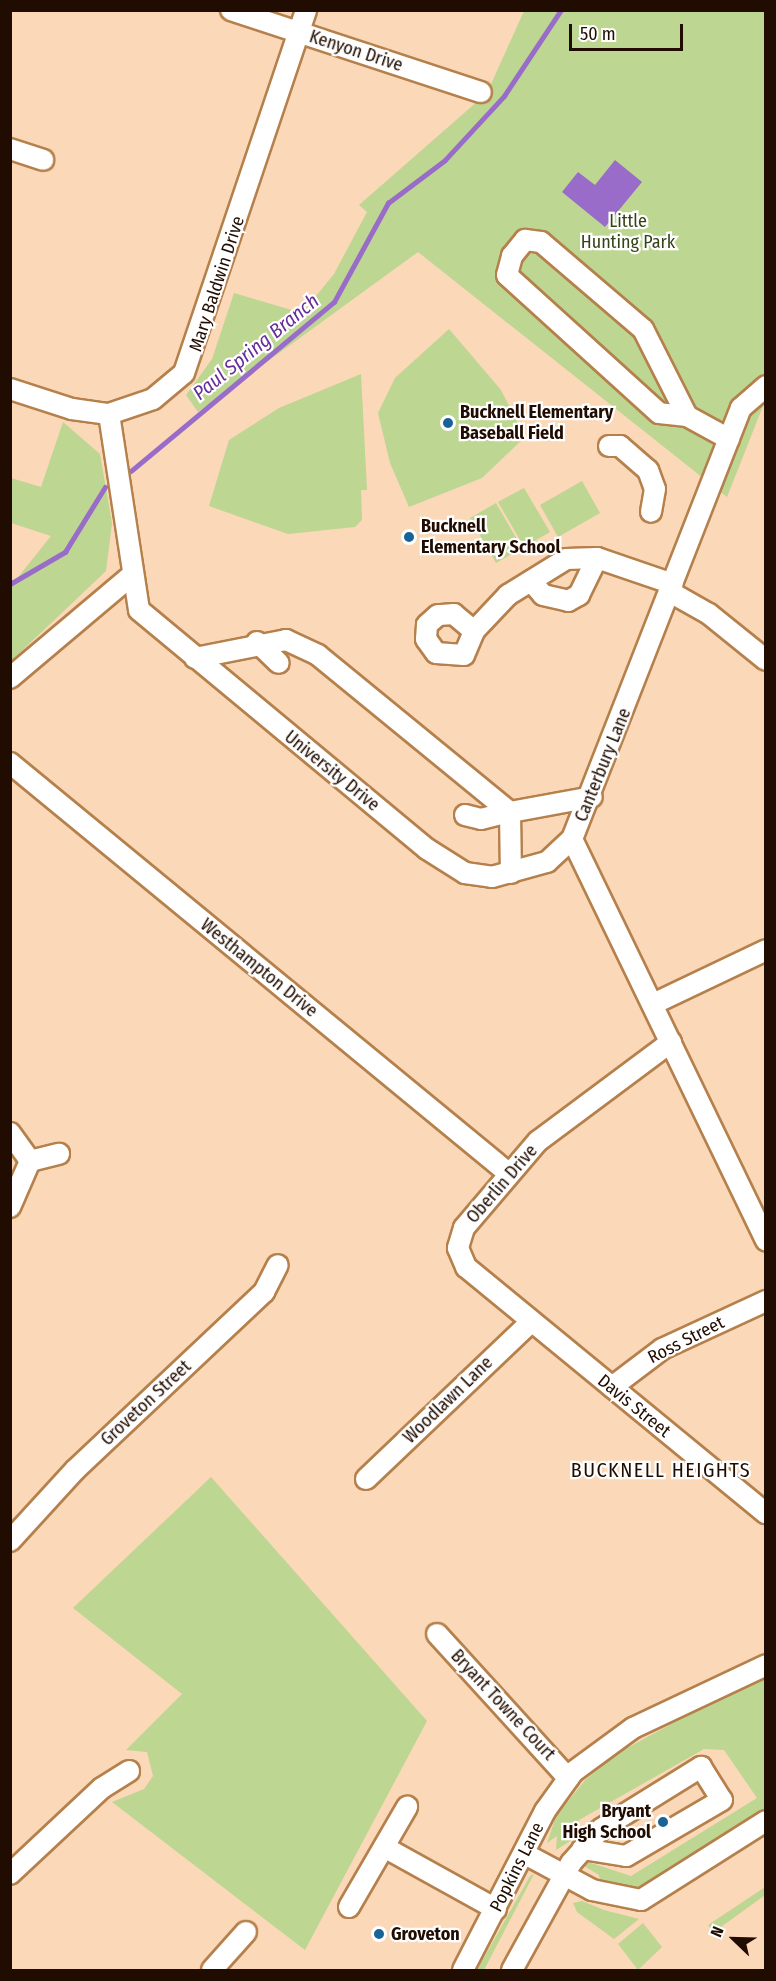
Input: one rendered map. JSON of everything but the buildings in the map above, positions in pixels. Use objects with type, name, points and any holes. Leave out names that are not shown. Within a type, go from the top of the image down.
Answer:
[{"type":"street","name":"Kenyon Drive","points":[[231,10],[481,92]]},
{"type":"street","name":"Mary Baldwin Drive","points":[[110,414],[145,403],[169,388],[194,354],[306,10]]},
{"type":"street","points":[[10,150],[43,160]]},
{"type":"street","points":[[687,416],[644,329],[541,242],[525,240],[512,256],[507,275],[659,413],[687,416],[729,439]]},
{"type":"street","name":"Canterbury Lane","points":[[765,386],[741,408],[592,797],[572,839],[765,1241]]},
{"type":"street","points":[[10,389],[72,409],[110,414],[132,575],[10,678]]},
{"type":"street","points":[[609,446],[620,446],[648,470],[655,489],[651,512]]},
{"type":"street","points":[[531,581],[543,595],[568,601],[579,596],[597,558]]},
{"type":"street","points":[[474,630],[531,581],[566,559],[597,558],[672,588],[709,614],[765,660]]},
{"type":"street","name":"University Drive","points":[[132,575],[139,610],[451,866],[478,876],[511,873],[557,857],[572,839]]},
{"type":"street","points":[[195,658],[257,642],[286,640],[318,655],[510,812],[511,873]]},
{"type":"street","points":[[257,642],[279,663]]},
{"type":"street","name":"Westhampton Drive","points":[[10,763],[507,1172]]},
{"type":"street","points":[[465,815],[481,819],[592,797]]},
{"type":"street","points":[[653,1004],[765,950]]},
{"type":"street","name":"Oberlin Drive","points":[[531,1322],[466,1267],[458,1248],[464,1228],[507,1172],[538,1141],[671,1042]]},
{"type":"street","points":[[10,1133],[30,1161]]},
{"type":"street","points":[[30,1161],[60,1154]]},
{"type":"street","points":[[10,1207],[30,1161]]},
{"type":"street","name":"Groveton Street","points":[[10,1541],[75,1470],[264,1292],[278,1265]]},
{"type":"street","name":"Ross Street","points":[[612,1387],[662,1349],[765,1301]]},
{"type":"street","name":"Davis Street","points":[[531,1322],[765,1513]]},
{"type":"street","name":"Woodlawn Lane","points":[[366,1479],[531,1322]]},
{"type":"street","name":"Bryant Towne Court","points":[[437,1634],[568,1778]]},
{"type":"street","name":"Popkins Lane","points":[[463,1971],[568,1778],[633,1728],[765,1665]]},
{"type":"street","points":[[512,1971],[564,1878],[584,1849],[601,1829],[701,1767],[722,1800],[626,1856],[584,1849]]},
{"type":"street","points":[[10,1875],[102,1788],[129,1771]]},
{"type":"street","points":[[349,1907],[407,1807]]},
{"type":"street","points":[[525,1854],[564,1878],[641,1900],[765,1821]]},
{"type":"street","points":[[384,1847],[496,1909]]},
{"type":"street","points":[[212,1971],[246,1932]]},
{"type":"green space","name":"Little Hunting Park","points":[[524,11],[765,11],[765,401],[727,497],[418,252],[198,412],[186,395],[212,359],[234,293],[302,313],[334,274],[367,212],[359,205],[487,93]]},
{"type":"green space","name":"Bucknell Elementary Baseball Field","points":[[449,329],[501,390],[525,437],[482,478],[409,507],[390,463],[378,413],[395,378]]},
{"type":"green space","points":[[361,374],[367,490],[361,490],[362,520],[355,527],[288,534],[209,506],[229,440],[279,408]]},
{"type":"green space","points":[[63,422],[100,454],[112,523],[106,571],[11,661],[11,586],[51,536],[11,523],[11,478],[41,487]]},
{"type":"green space","points":[[582,481],[600,513],[558,537],[540,505]]},
{"type":"green space","points":[[524,488],[550,532],[524,547],[498,502]]},
{"type":"green space","points":[[496,503],[522,548],[496,563],[470,518]]},
{"type":"green space","points":[[211,1477],[427,1721],[305,1950],[112,1802],[144,1789],[153,1776],[147,1752],[126,1750],[182,1694],[73,1608]]},
{"type":"green space","points":[[765,1673],[765,1811],[645,1888],[628,1891],[600,1883],[599,1875],[584,1866],[588,1862],[631,1876],[757,1798],[724,1750],[704,1749],[579,1820],[575,1838],[556,1850],[557,1836],[547,1843],[556,1816],[586,1779],[618,1753]]},
{"type":"green space","points":[[534,1874],[484,1970],[477,1970],[530,1876]]},
{"type":"green space","points":[[765,1887],[765,1895],[714,1932],[708,1925]]},
{"type":"green space","points":[[582,1901],[604,1910],[639,1919],[614,1939],[577,1912],[573,1903]]},
{"type":"green space","points":[[643,1923],[662,1947],[638,1970],[618,1944]]},
{"type":"shaded area","points":[[615,160],[642,182],[605,227],[562,192],[578,172],[595,185]]},
{"type":"waterway","name":"Paul Spring Branch","points":[[131,471],[334,302],[388,203],[445,160],[504,96],[561,10]]},
{"type":"waterway","name":"Paul Spring Branch","points":[[10,584],[65,552],[105,487]]},
{"type":"place","name":"Bucknell Elementary Baseball Field","points":[[448,423]]},
{"type":"place","name":"Bucknell Elementary School","points":[[409,537]]},
{"type":"place","name":"Bryant High School","points":[[663,1822]]},
{"type":"place","name":"Groveton","points":[[379,1934]]},
{"type":"district","name":"BUCKNELL HEIGHTS","points":[[661,1470]]}]
